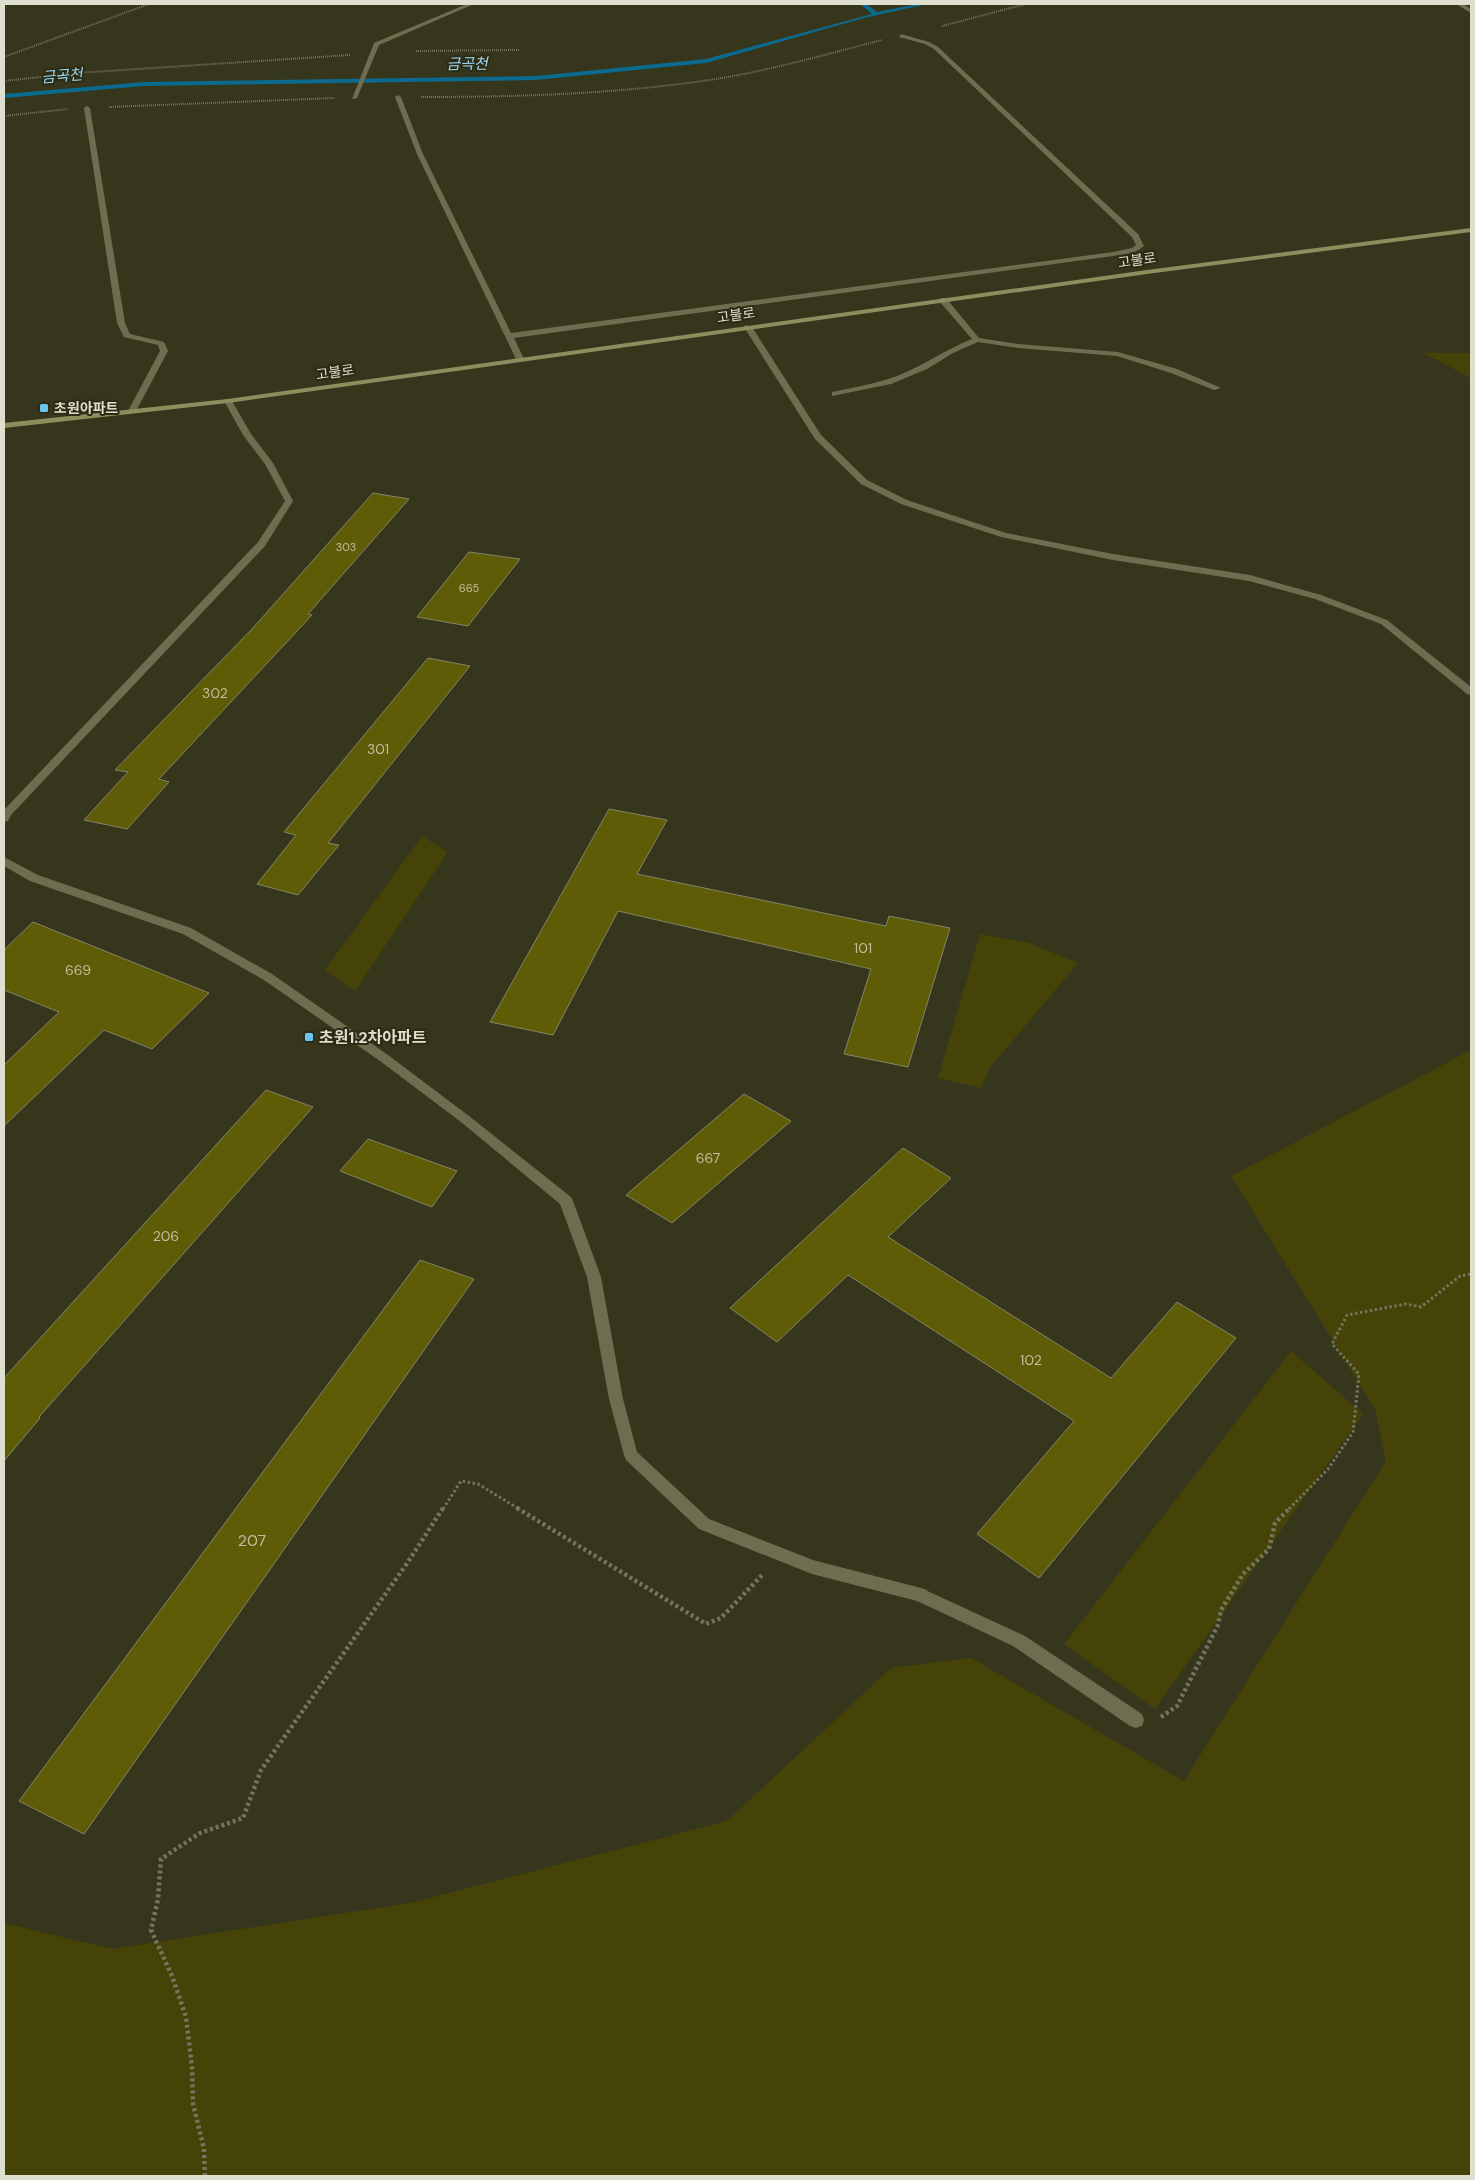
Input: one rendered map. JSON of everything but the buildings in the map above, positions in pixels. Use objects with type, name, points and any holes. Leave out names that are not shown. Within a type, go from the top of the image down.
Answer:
[{"type":"main road","name":"고불로","points":[[4,426],[228,401],[943,300],[1471,230]]},
{"type":"street","points":[[354,98],[376,44],[471,4]]},
{"type":"street","points":[[1458,4],[1471,11]]},
{"type":"street","points":[[509,336],[1113,254],[1134,250],[1140,246],[1135,236],[936,48],[927,43],[902,36]]},
{"type":"street","points":[[398,97],[420,154],[520,359]]},
{"type":"street","points":[[87,108],[121,323],[127,335],[135,339],[156,341],[161,344],[164,351],[132,411]]},
{"type":"street","points":[[943,300],[977,340]]},
{"type":"street","points":[[748,327],[818,437],[864,482],[904,502],[1004,536],[1113,557],[1250,578],[1318,597],[1384,622],[1471,692]]},
{"type":"street","points":[[835,394],[888,382],[924,368],[950,351],[977,340],[1018,346],[1062,348],[1118,354],[1174,371],[1217,388]]},
{"type":"street","points":[[4,819],[6,814],[262,544],[289,501],[269,463],[247,435],[228,401]]},
{"type":"street","points":[[4,861],[34,878],[187,931],[268,977],[391,1063],[465,1119],[566,1201],[594,1277],[616,1399],[631,1455],[704,1524],[812,1567],[921,1595],[1019,1641],[1136,1720]]},
{"type":"path","points":[[4,57],[149,4]]},
{"type":"path","points":[[398,97],[584,93],[660,86],[717,78],[778,66],[1026,4]]},
{"type":"path","points":[[4,82],[97,72],[311,56],[406,51],[520,50]]},
{"type":"path","points":[[4,116],[87,108],[354,98]]},
{"type":"path","points":[[1136,1720],[1146,1727],[1177,1706],[1218,1624],[1221,1610],[1242,1574],[1269,1549],[1275,1523],[1328,1469],[1354,1432],[1359,1374],[1332,1344],[1347,1314],[1406,1304],[1421,1306],[1460,1276],[1471,1274]]},
{"type":"path","points":[[205,2176],[204,2149],[193,2104],[192,2067],[186,2017],[172,1976],[151,1930],[158,1899],[160,1859],[200,1833],[243,1818],[261,1770],[403,1570],[462,1481],[478,1484],[706,1624],[721,1618],[781,1555]]},
{"type":"shaded area","points":[[1424,353],[1471,353],[1471,378]]},
{"type":"shaded area","points":[[422,836],[448,852],[355,991],[325,970]]},
{"type":"shaded area","points":[[980,934],[1029,943],[1078,963],[989,1069],[981,1088],[938,1078]]},
{"type":"shaded area","points":[[1471,1050],[1471,2176],[4,2176],[4,1923],[112,1949],[410,1903],[727,1821],[891,1668],[971,1658],[1184,1781],[1386,1461],[1375,1409],[1231,1176]]},
{"type":"shaded area","points":[[1291,1351],[1363,1414],[1155,1709],[1064,1644]]},
{"type":"waterway","points":[[863,4],[876,14]]},
{"type":"waterway","name":"금곡천","points":[[4,96],[144,84],[536,78],[706,61],[863,17],[924,4]]},
{"type":"place","name":"초원아파트","points":[[44,408]]},
{"type":"place","name":"초원1.2차아파트","points":[[309,1037]]}]
